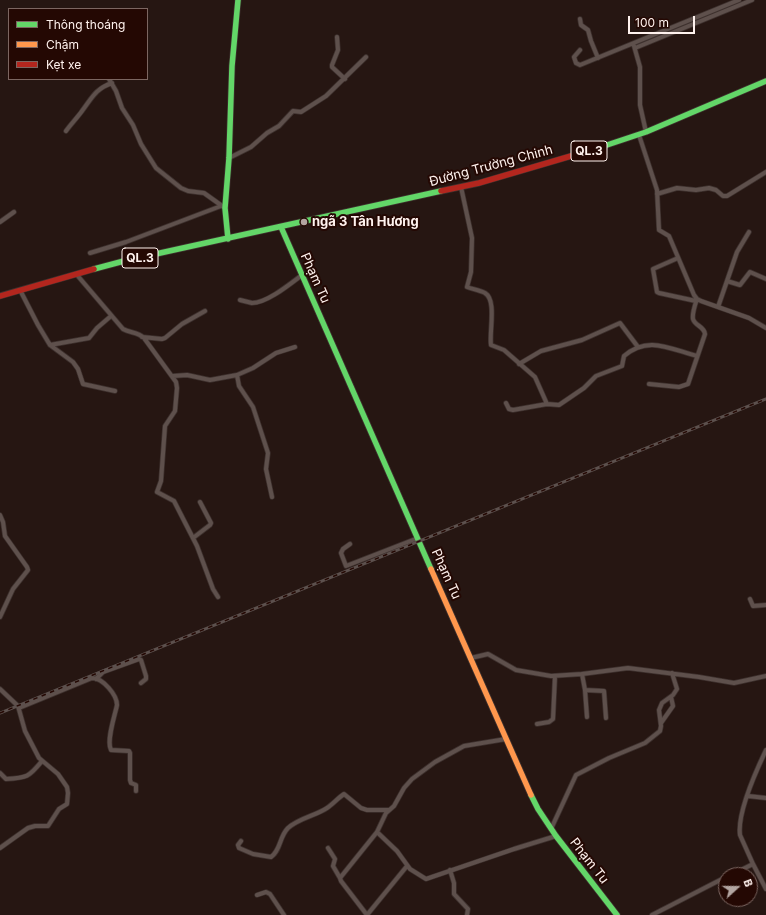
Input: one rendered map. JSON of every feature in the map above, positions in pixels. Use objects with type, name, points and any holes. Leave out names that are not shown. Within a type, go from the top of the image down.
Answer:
[{"type":"main road","points":[[228,239],[223,207],[229,158],[232,66],[238,0]]},
{"type":"main road","name":"Đường Trường Chinh","points":[[281,227],[461,187],[573,156],[646,132],[766,81]]},
{"type":"main road","name":"QL.3","points":[[0,296],[124,262],[281,227]]},
{"type":"main road","name":"Phạm Tu","points":[[281,227],[538,809],[556,836],[617,915]]},
{"type":"street","points":[[580,50],[574,57],[580,65],[634,46],[739,0]]},
{"type":"street","points":[[710,14],[752,0]]},
{"type":"street","points":[[580,19],[581,25],[588,30],[598,58]]},
{"type":"street","points":[[337,37],[338,50],[332,67],[345,79]]},
{"type":"street","points":[[634,46],[640,67],[640,105],[646,132]]},
{"type":"street","points":[[229,158],[251,147],[267,133],[279,126],[292,111],[301,112],[322,99],[345,79],[366,57]]},
{"type":"street","points":[[110,80],[122,108],[133,125],[140,144],[156,168],[181,188],[188,191],[204,192],[223,207]]},
{"type":"street","points":[[66,131],[89,100],[101,88],[112,83]]},
{"type":"street","points":[[638,135],[649,164],[657,194],[659,230],[669,236],[696,300],[693,320],[703,328],[705,334],[688,384],[679,387],[649,384]]},
{"type":"street","points":[[657,194],[677,188],[693,190],[709,188],[716,190],[723,196],[727,196],[766,172]]},
{"type":"street","points":[[461,187],[472,238],[471,272],[466,287],[485,293],[488,296],[492,308],[490,345],[504,350],[535,377],[547,404]]},
{"type":"street","points":[[90,253],[126,242],[223,207]]},
{"type":"street","points":[[0,222],[14,212]]},
{"type":"street","points":[[718,307],[737,252],[749,232]]},
{"type":"street","points":[[678,258],[653,269],[658,293],[696,300],[718,307],[749,318],[766,328]]},
{"type":"street","points":[[727,281],[740,285],[750,272],[766,279]]},
{"type":"street","points":[[77,274],[123,329],[127,332],[137,333],[142,337],[173,376],[177,388],[175,410],[165,426],[161,481],[157,492],[174,501],[193,538],[213,589],[218,597]]},
{"type":"street","points":[[240,300],[253,303],[262,300],[275,294],[302,276]]},
{"type":"street","points":[[20,290],[50,345],[73,362],[78,369],[83,384],[115,390]]},
{"type":"street","points":[[142,337],[165,338],[182,324],[205,312]]},
{"type":"street","points":[[50,345],[88,338],[97,328],[112,316]]},
{"type":"street","points":[[519,364],[541,351],[582,340],[620,324],[638,347]]},
{"type":"street","points":[[506,403],[509,409],[513,410],[547,404],[563,403],[584,388],[596,376],[621,367],[624,356],[638,347],[653,344],[697,356]]},
{"type":"street","points":[[173,376],[186,375],[210,380],[237,376],[253,368],[276,353],[295,347]]},
{"type":"street","points":[[237,376],[239,386],[253,406],[268,453],[266,469],[272,497]]},
{"type":"street","points":[[193,538],[211,523],[200,502]]},
{"type":"street","points":[[0,515],[3,522],[5,536],[28,567],[28,570],[13,589],[0,617]]},
{"type":"street","points":[[350,544],[341,553],[346,566],[418,538]]},
{"type":"street","points":[[750,599],[753,606],[766,605]]},
{"type":"street","points":[[471,658],[488,654],[516,670],[555,676],[628,668],[672,673],[734,683],[766,676]]},
{"type":"street","points":[[96,679],[103,672],[139,659],[141,660],[146,676],[146,679],[141,683]]},
{"type":"street","points":[[551,829],[576,775],[609,758],[646,743],[662,729],[659,710],[664,701],[671,697],[677,689],[672,673]]},
{"type":"street","points":[[582,674],[587,717]]},
{"type":"street","points":[[537,724],[548,722],[553,719],[555,676]]},
{"type":"street","points":[[19,708],[92,678],[96,679],[116,696],[117,705],[110,734],[110,747],[111,750],[128,751],[130,753],[130,780],[131,783],[136,785],[136,791]]},
{"type":"street","points":[[0,689],[14,701],[19,708],[25,731],[37,755],[58,774],[68,793],[67,804],[59,809],[48,826],[35,826],[28,828],[0,848]]},
{"type":"street","points":[[585,690],[604,691],[606,718]]},
{"type":"street","points":[[661,723],[673,706],[671,697]]},
{"type":"street","points":[[340,878],[377,832],[386,813],[394,806],[408,783],[435,762],[464,746],[506,739]]},
{"type":"street","points":[[766,750],[751,782],[740,823],[740,835],[766,889]]},
{"type":"street","points":[[0,773],[6,779],[22,778],[32,773],[42,761]]},
{"type":"street","points":[[241,841],[238,846],[240,848],[253,854],[271,857],[277,852],[280,840],[288,828],[304,818],[326,809],[344,794],[361,808],[367,810],[390,810]]},
{"type":"street","points":[[748,796],[766,798]]},
{"type":"street","points":[[377,832],[397,851],[407,866],[426,879],[514,848],[556,836]]},
{"type":"street","points":[[328,848],[335,859],[332,866],[341,881],[367,915],[407,866]]},
{"type":"street","points":[[747,867],[753,864]]},
{"type":"street","points":[[450,870],[454,883],[454,894],[468,910],[467,915]]},
{"type":"street","points":[[652,915],[718,881]]},
{"type":"street","points":[[257,895],[266,892],[270,894],[284,915]]},
{"type":"railway","points":[[0,713],[766,399]]},
{"type":"traffic: fast","points":[[228,239],[225,208],[229,158],[232,66],[238,0]]},
{"type":"traffic: fast","points":[[595,149],[646,132],[766,81]]},
{"type":"traffic: fast","points":[[94,269],[124,261],[441,191]]},
{"type":"traffic: fast","points":[[281,227],[431,569]]},
{"type":"traffic: fast","points":[[531,795],[538,809],[556,836],[617,915]]},
{"type":"traffic: slow","points":[[431,569],[531,795]]},
{"type":"traffic: jam","points":[[441,191],[479,183],[595,149]]},
{"type":"traffic: jam","points":[[0,296],[94,269]]},
{"type":"place","name":"ngã 3 Tân Hương","points":[[304,222]]}]
